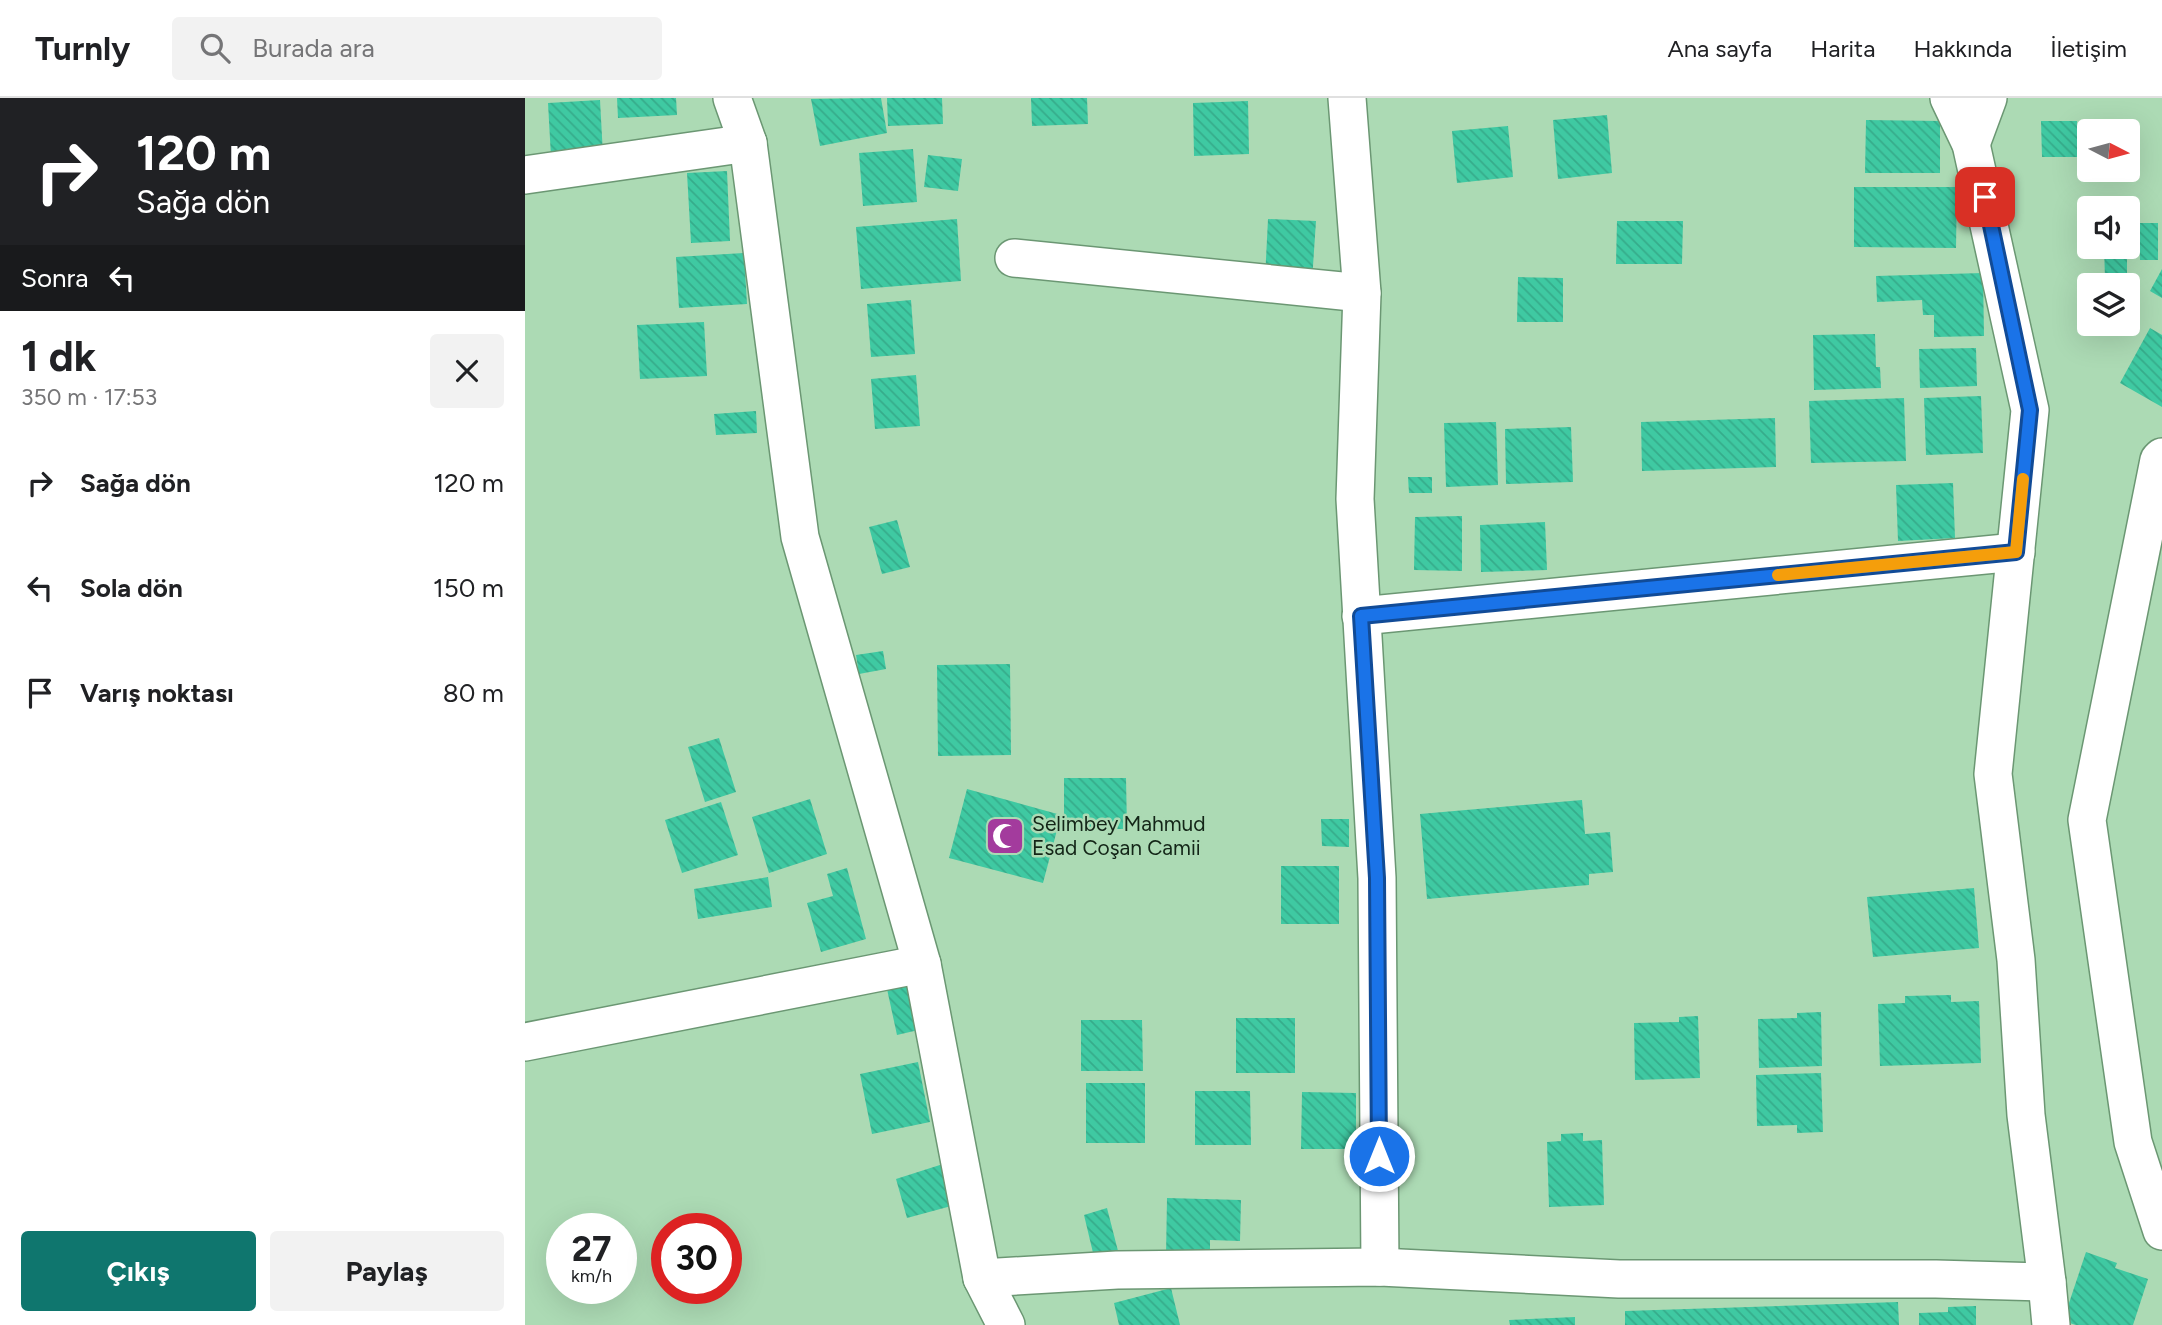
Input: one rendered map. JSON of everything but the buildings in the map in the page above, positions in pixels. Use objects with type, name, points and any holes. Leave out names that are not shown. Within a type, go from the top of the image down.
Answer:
[{"type":"street","points":[[732,98],[748,143],[800,537],[922,964],[982,1278],[1006,1325]]},
{"type":"street","points":[[1347,98],[1362,293],[1355,499],[1377,878],[1380,1268]]},
{"type":"street","points":[[1949,98],[1971,144],[2030,410],[1993,774],[2016,960],[2026,1115],[2050,1325]]},
{"type":"street","points":[[1971,144],[1988,98]]},
{"type":"street","points":[[525,175],[748,143]]},
{"type":"street","points":[[1014,258],[1362,293]]},
{"type":"street","points":[[2162,457],[2159,460],[2087,820],[2133,1142],[2162,1231]]},
{"type":"street","points":[[1361,616],[2016,552]]},
{"type":"street","points":[[525,1042],[922,964]]},
{"type":"street","points":[[982,1278],[1117,1270],[1380,1268],[1619,1279],[1936,1279],[2047,1282]]},
{"type":"slow traffic","points":[[1778,575],[2016,552],[2023,479]]},
{"type":"place","name":"Selimbey Mahmud Esad Coşan Camii","points":[[1005,836]]},
{"type":"route","points":[[1379,1156],[1377,878],[1361,616],[2016,552],[2030,410],[1985,197]]}]
